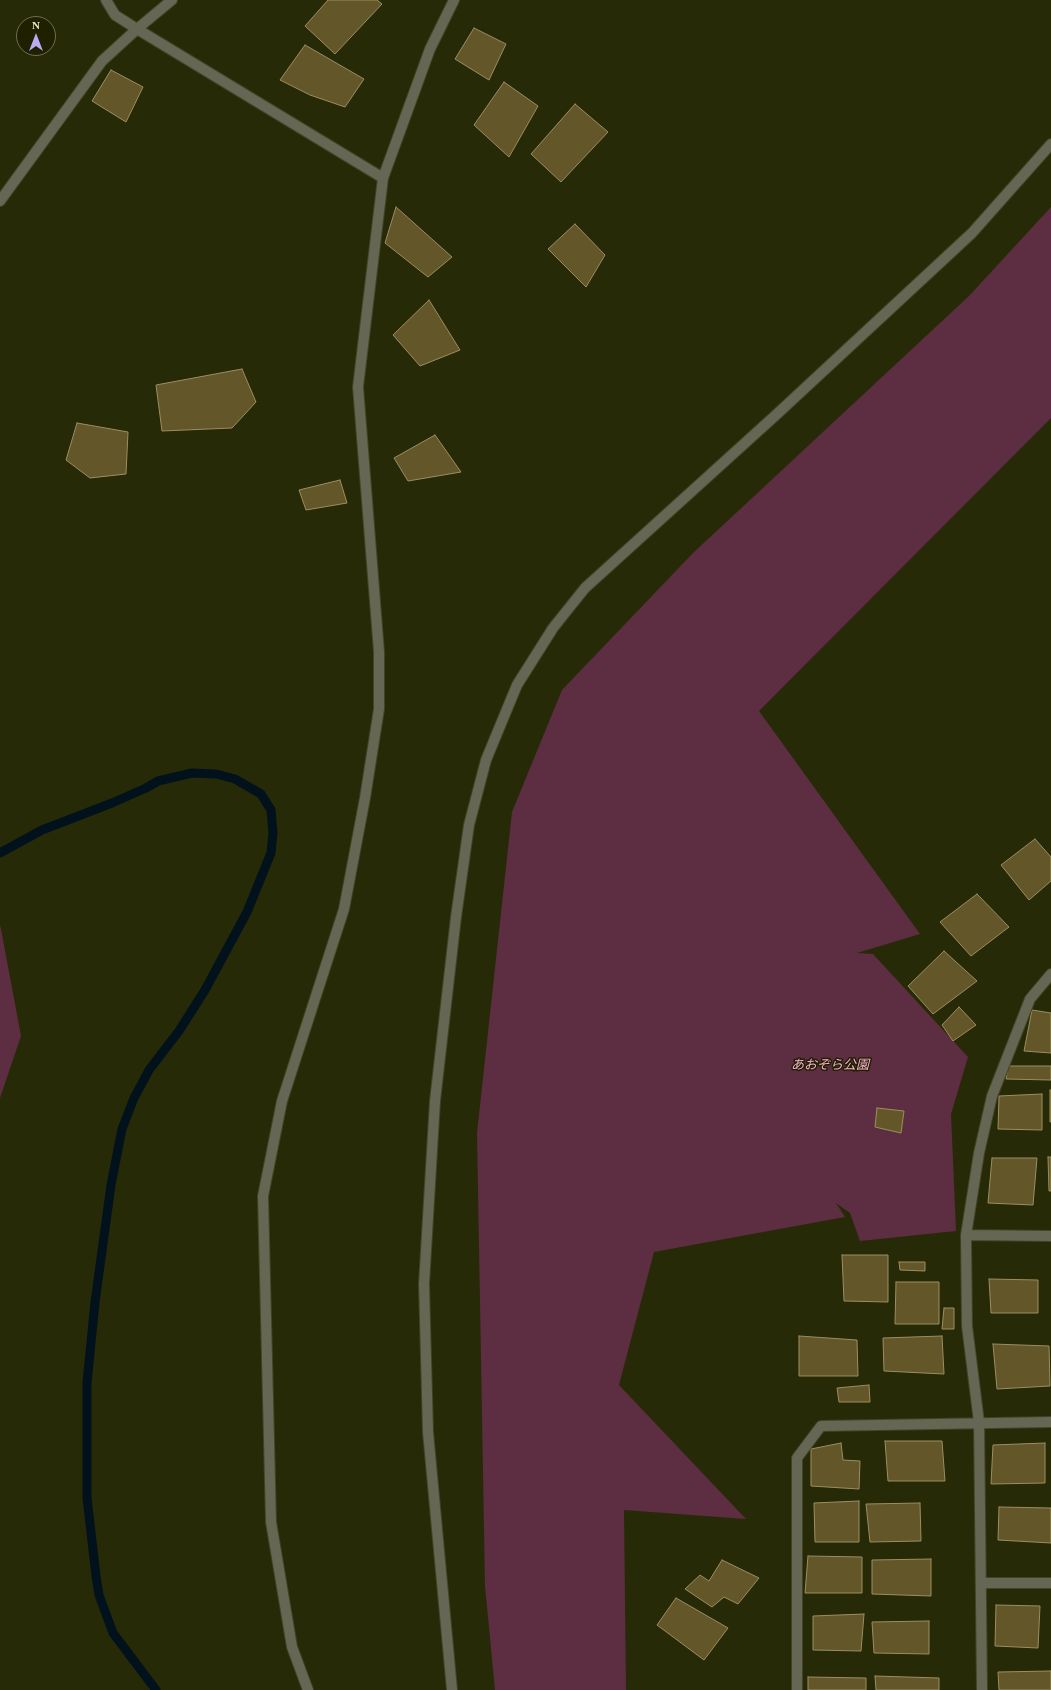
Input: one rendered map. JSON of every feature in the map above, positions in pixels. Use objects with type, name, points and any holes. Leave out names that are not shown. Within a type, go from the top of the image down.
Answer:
[{"type":"street","points":[[106,0],[115,16],[383,178]]},
{"type":"street","points":[[0,201],[102,61],[172,0]]},
{"type":"street","points":[[308,1690],[292,1647],[271,1522],[263,1196],[282,1101],[344,909],[365,798],[378,709],[378,652],[358,387],[383,178],[430,49],[454,0]]},
{"type":"street","points":[[452,1690],[428,1432],[424,1284],[435,1101],[456,917],[470,825],[486,760],[517,685],[552,628],[584,588],[777,414],[972,233],[1051,144]]},
{"type":"street","points":[[982,1690],[979,1422],[967,1326],[966,1235],[979,1153],[992,1096],[1030,999],[1051,974]]},
{"type":"street","points":[[966,1235],[1051,1236]]},
{"type":"street","points":[[797,1690],[797,1458],[821,1426],[979,1422],[1051,1422]]},
{"type":"street","points":[[981,1583],[1051,1583]]},
{"type":"green space","name":"あおぞら公園","points":[[1051,207],[1051,418],[759,711],[920,934],[857,953],[873,954],[968,1057],[951,1114],[956,1231],[860,1241],[850,1213],[836,1203],[845,1217],[654,1252],[619,1385],[746,1519],[624,1510],[626,1690],[495,1690],[485,1586],[477,1133],[512,812],[562,690],[693,553],[969,296]]},
{"type":"green space","points":[[0,924],[21,1036],[0,1098]]},
{"type":"building","points":[[328,0],[377,0],[382,4],[335,54],[305,26]]},
{"type":"building","points":[[474,28],[506,44],[489,80],[455,59]]},
{"type":"building","points":[[305,45],[364,79],[345,107],[310,95],[280,80]]},
{"type":"building","points":[[111,70],[143,87],[126,122],[92,101]]},
{"type":"building","points":[[504,82],[538,106],[509,157],[474,125]]},
{"type":"building","points":[[575,104],[608,132],[561,182],[531,154]]},
{"type":"building","points":[[396,207],[452,257],[428,277],[385,243]]},
{"type":"building","points":[[575,224],[605,255],[586,287],[548,249]]},
{"type":"building","points":[[429,300],[460,350],[420,366],[393,335]]},
{"type":"building","points":[[242,369],[256,402],[232,428],[162,431],[156,385]]},
{"type":"building","points":[[77,423],[128,432],[126,474],[90,478],[66,460]]},
{"type":"building","points":[[435,435],[461,472],[408,481],[394,458]]},
{"type":"building","points":[[340,480],[347,503],[306,510],[299,490]]},
{"type":"building","points":[[1035,839],[1051,857],[1051,881],[1029,900],[1001,865]]},
{"type":"building","points":[[977,894],[1009,927],[971,956],[940,922]]},
{"type":"building","points":[[944,951],[977,981],[933,1014],[908,986]]},
{"type":"building","points":[[959,1007],[976,1025],[953,1041],[942,1025]]},
{"type":"building","points":[[1032,1010],[1051,1013],[1051,1053],[1024,1051]]},
{"type":"building","points":[[1008,1066],[1051,1066],[1051,1080],[1006,1079]]},
{"type":"building","points":[[1051,1090],[1051,1122],[1050,1122]]},
{"type":"building","points":[[1042,1094],[1042,1130],[998,1129],[999,1096]]},
{"type":"building","points":[[877,1108],[904,1111],[901,1133],[875,1127]]},
{"type":"building","points":[[1048,1157],[1051,1157],[1051,1191],[1049,1191]]},
{"type":"building","points":[[992,1158],[1037,1158],[1033,1205],[988,1203]]},
{"type":"building","points":[[842,1255],[888,1255],[888,1302],[844,1301]]},
{"type":"building","points":[[899,1262],[925,1262],[925,1271],[900,1270]]},
{"type":"building","points":[[989,1279],[1038,1280],[1038,1313],[991,1313]]},
{"type":"building","points":[[896,1282],[939,1282],[939,1324],[895,1324]]},
{"type":"building","points":[[944,1308],[954,1308],[954,1329],[942,1329]]},
{"type":"building","points":[[799,1336],[857,1340],[858,1376],[799,1376]]},
{"type":"building","points":[[942,1336],[944,1374],[884,1371],[883,1338]]},
{"type":"building","points":[[993,1344],[1049,1346],[1050,1386],[997,1389]]},
{"type":"building","points":[[869,1385],[870,1402],[839,1402],[837,1388]]},
{"type":"building","points":[[885,1441],[942,1441],[945,1481],[888,1481]]},
{"type":"building","points":[[841,1443],[843,1460],[860,1461],[859,1489],[811,1486],[811,1449]]},
{"type":"building","points":[[1045,1443],[1045,1483],[991,1484],[993,1445]]},
{"type":"building","points":[[859,1501],[859,1542],[815,1542],[814,1503]]},
{"type":"building","points":[[920,1503],[921,1541],[870,1542],[866,1504]]},
{"type":"building","points":[[999,1507],[1051,1508],[1051,1543],[998,1540]]},
{"type":"building","points":[[808,1556],[862,1557],[862,1593],[805,1593]]},
{"type":"building","points":[[931,1559],[931,1596],[872,1594],[872,1560]]},
{"type":"building","points":[[722,1560],[759,1578],[738,1604],[724,1597],[712,1607],[685,1589],[700,1575],[709,1581]]},
{"type":"building","points":[[676,1598],[728,1628],[704,1660],[657,1625]]},
{"type":"building","points":[[996,1605],[1040,1606],[1038,1648],[995,1646]]},
{"type":"building","points":[[864,1614],[861,1651],[813,1650],[813,1616]]},
{"type":"building","points":[[929,1621],[929,1654],[874,1653],[872,1622]]},
{"type":"building","points":[[1051,1671],[1051,1690],[999,1690],[998,1672]]},
{"type":"building","points":[[875,1676],[939,1678],[939,1690],[876,1690]]},
{"type":"building","points":[[808,1677],[866,1678],[866,1690],[808,1690]]},
{"type":"waterway","points":[[0,853],[42,830],[112,803],[158,781],[192,773],[216,774],[235,779],[261,794],[271,810],[273,833],[271,853],[247,912],[205,990],[179,1031],[149,1070],[134,1098],[122,1129],[111,1185],[95,1302],[87,1383],[87,1498],[96,1576],[99,1595],[113,1633],[156,1690]]}]
